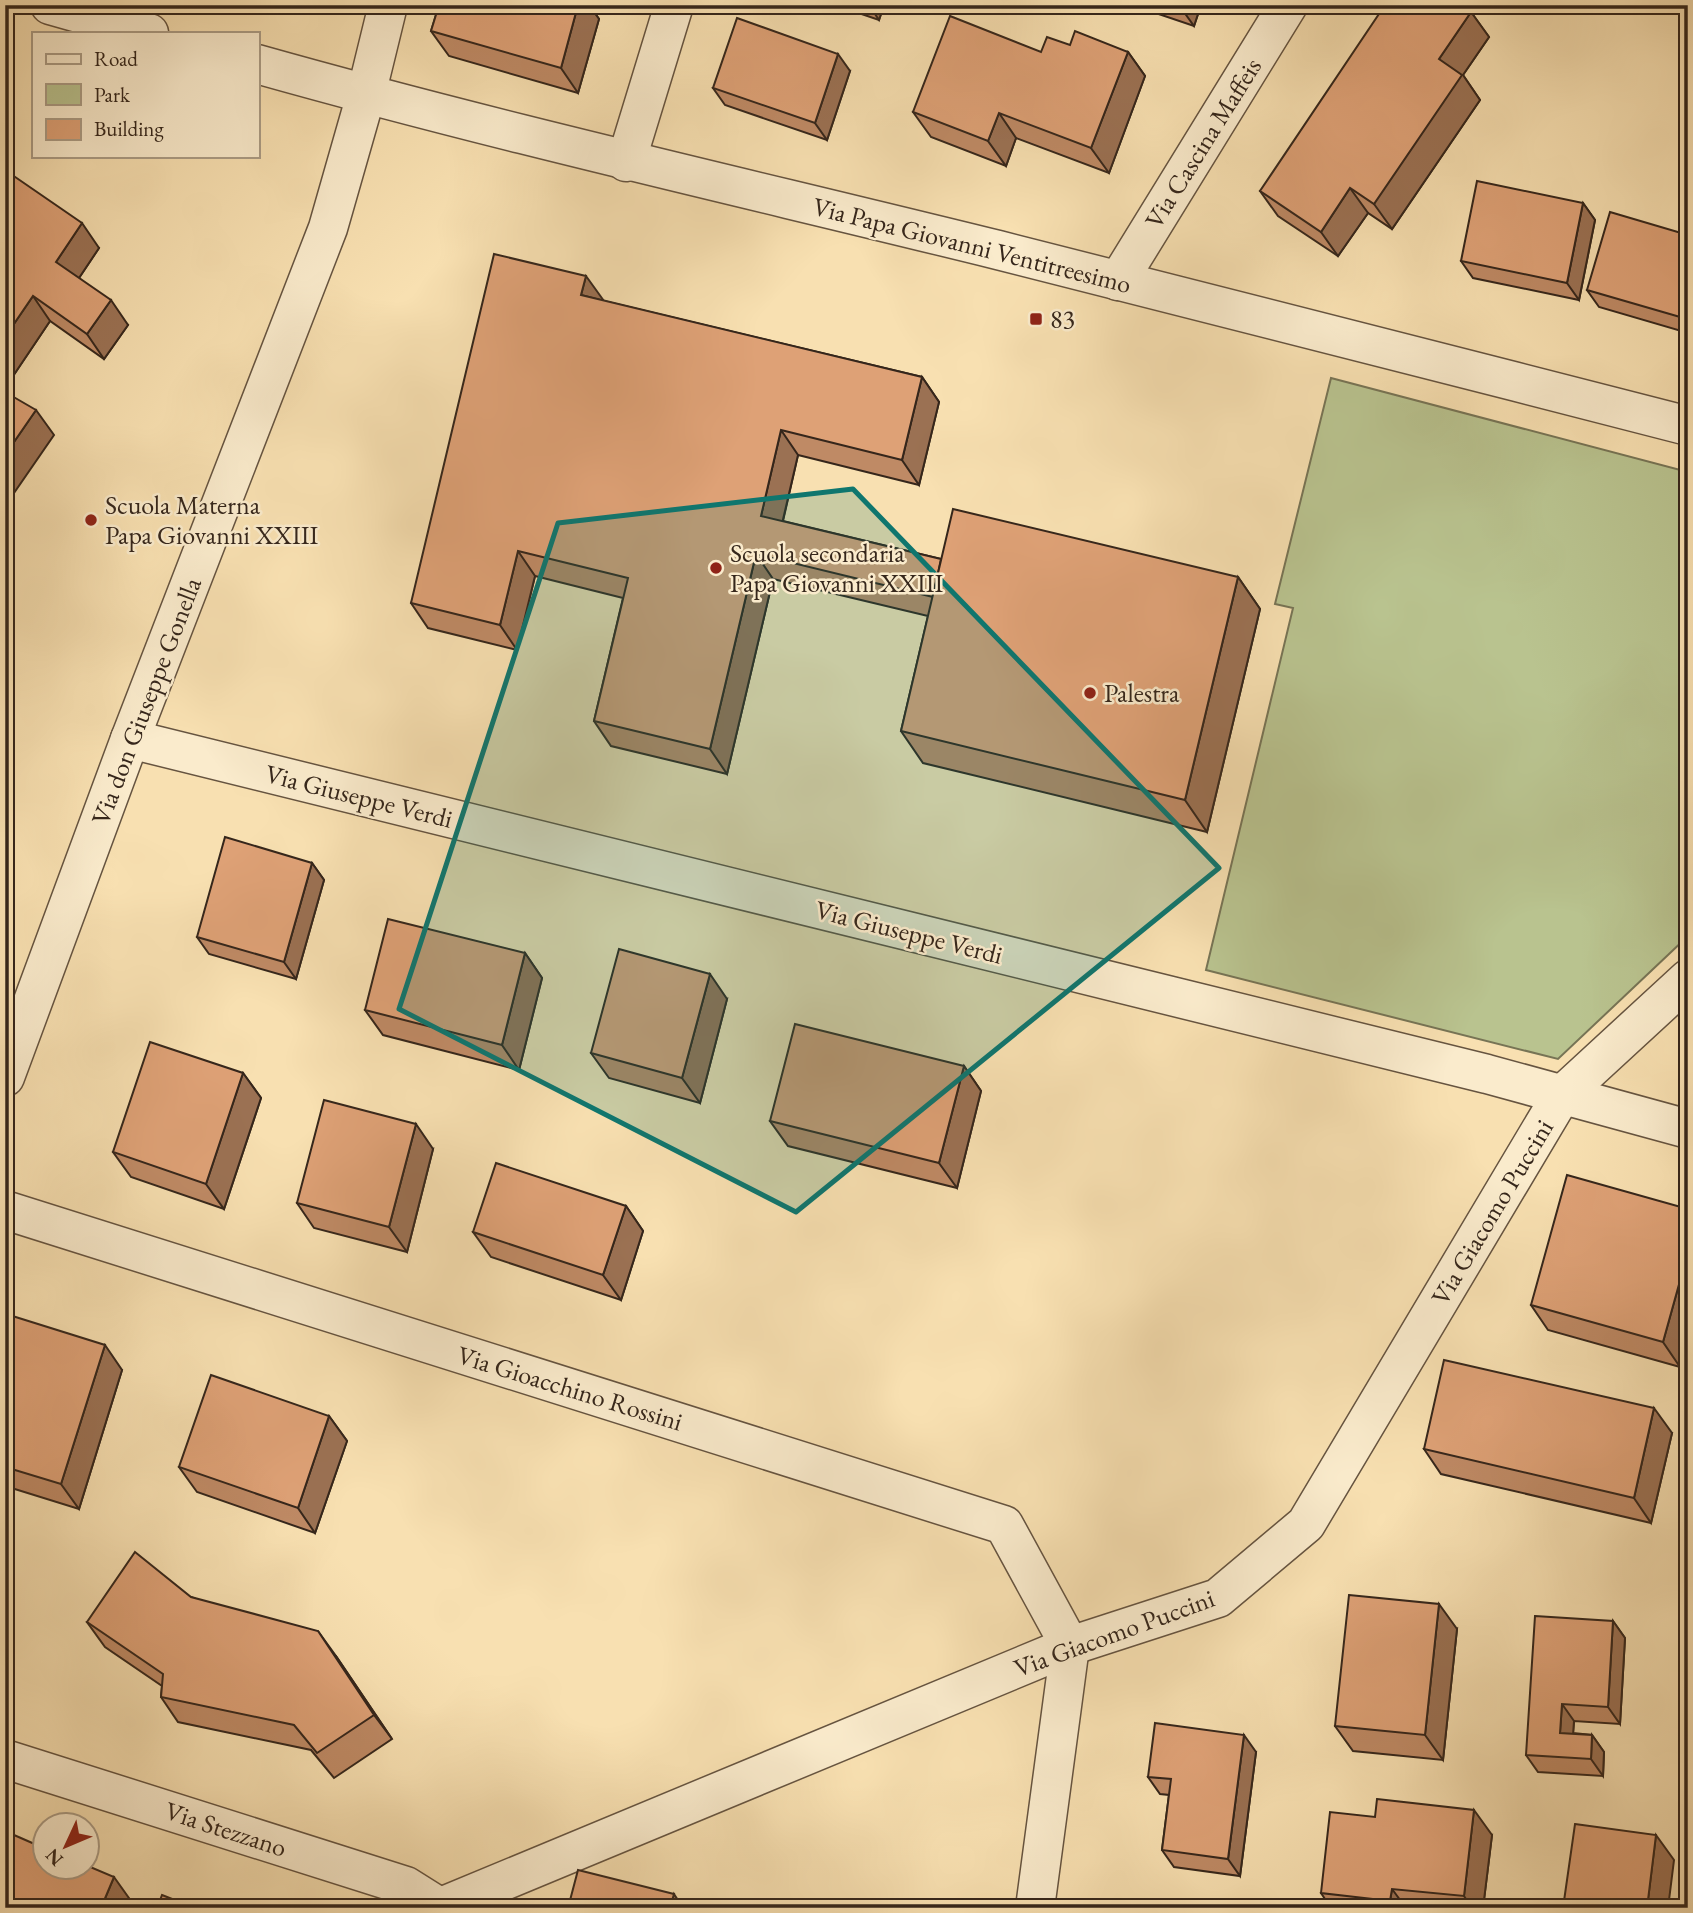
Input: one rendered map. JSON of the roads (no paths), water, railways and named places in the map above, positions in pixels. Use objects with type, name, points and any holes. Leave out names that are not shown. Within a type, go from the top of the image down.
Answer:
[{"type":"street","points":[[50,5],[145,32]]},
{"type":"street","name":"Via don Giuseppe Gonella","points":[[5,1077],[130,739],[328,228],[366,95],[388,5]]},
{"type":"street","points":[[626,162],[674,5]]},
{"type":"street","name":"Via Cascina Maffeis","points":[[1118,281],[1288,5]]},
{"type":"street","name":"Via Papa Giovanni Ventitreesimo","points":[[259,65],[626,162],[1118,281],[1688,426]]},
{"type":"street","name":"Via Giuseppe Verdi","points":[[130,739],[1487,1074],[1688,1129]]},
{"type":"street","name":"Via Giacomo Puccini","points":[[441,1907],[1070,1646],[1217,1598],[1306,1524],[1561,1096],[1688,979]]},
{"type":"street","name":"Via Gioacchino Rossini","points":[[5,1210],[1004,1525],[1070,1646]]},
{"type":"street","points":[[1035,1908],[1070,1646]]},
{"type":"street","name":"Via Stezzano","points":[[5,1759],[407,1886],[441,1907]]},
{"type":"place","name":"83","points":[[1036,319]]},
{"type":"place","name":"Scuola Materna Papa Giovanni XXIII","points":[[91,520]]},
{"type":"place","name":"Scuola secondaria Papa Giovanni XXIII","points":[[716,568]]},
{"type":"place","name":"Palestra","points":[[1090,693]]}]
